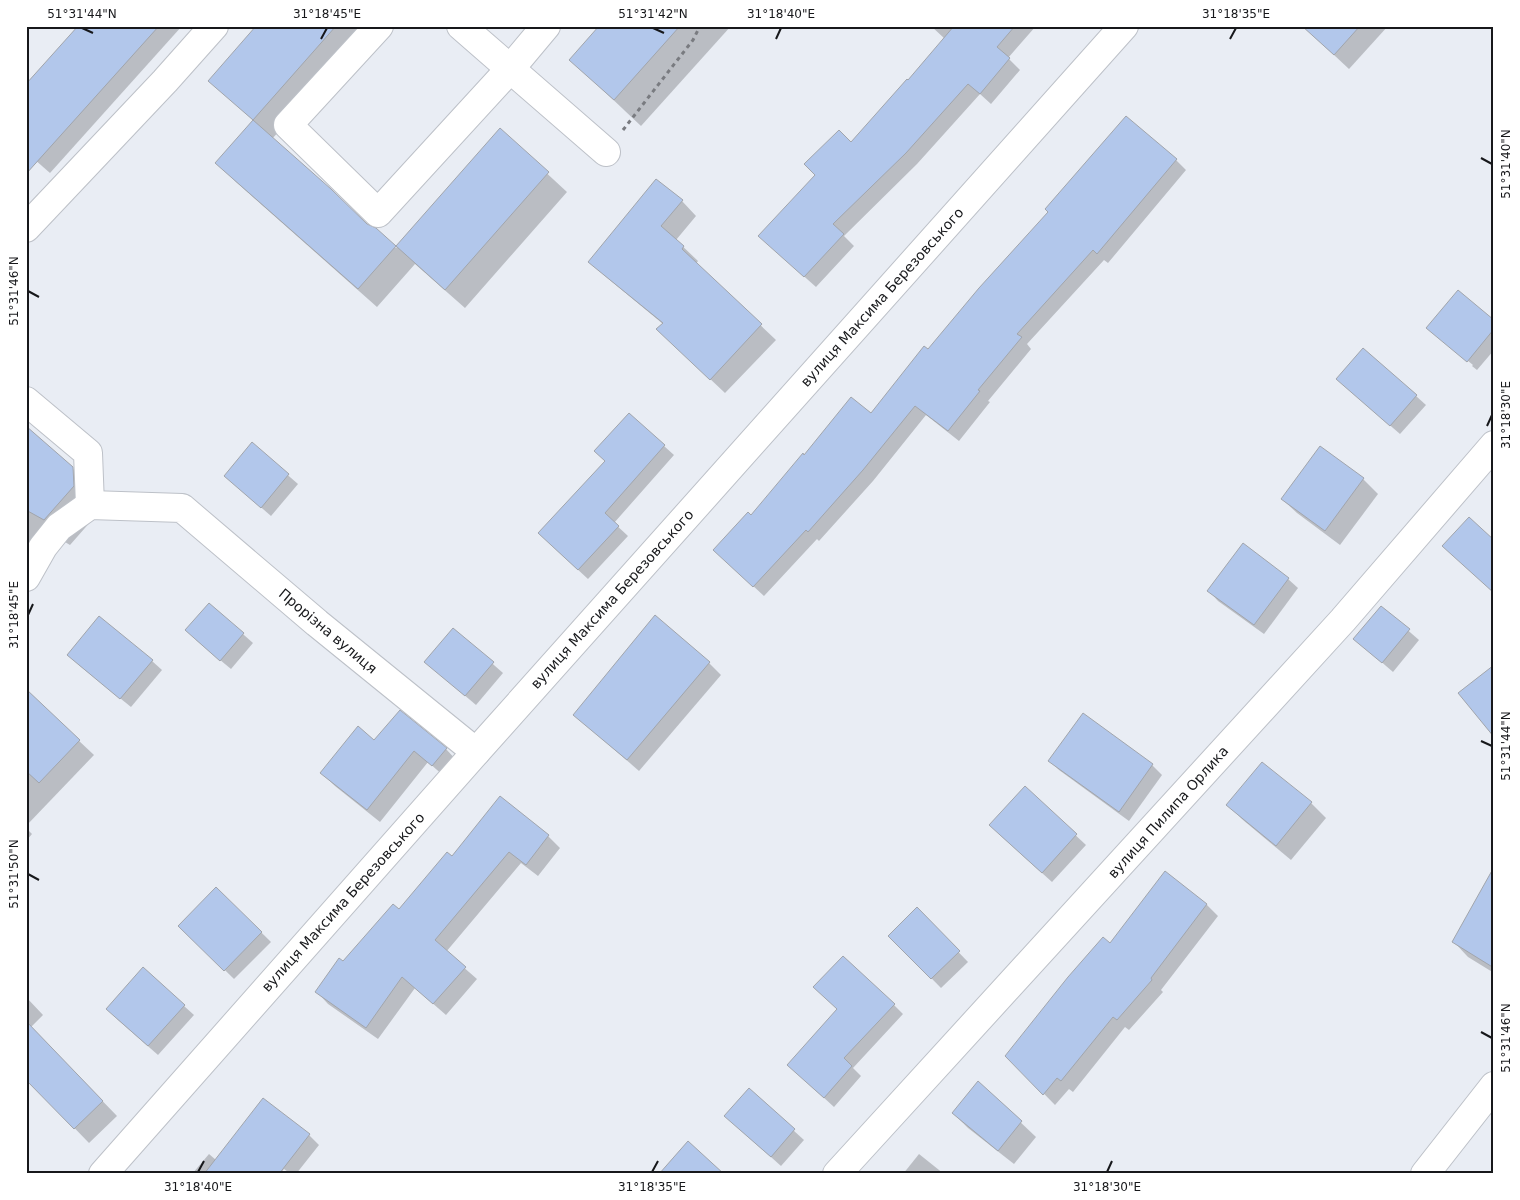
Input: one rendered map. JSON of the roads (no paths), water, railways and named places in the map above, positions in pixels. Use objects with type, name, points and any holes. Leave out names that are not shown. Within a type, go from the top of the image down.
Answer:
[{"type":"street","points":[[31,213],[165,81],[214,26]]},
{"type":"street","points":[[379,26],[288,124],[378,213],[510,69],[546,26]]},
{"type":"street","points":[[462,26],[606,152]]},
{"type":"street","name":"вулиця Максима Березовського","points":[[102,1174],[1124,26]]},
{"type":"street","points":[[26,401],[88,454],[90,505],[59,527],[42,547],[26,577]]},
{"type":"street","name":"вулиця Пилипа Орлика","points":[[837,1174],[1337,628],[1494,446]]},
{"type":"street","name":"Прорізна вулиця","points":[[90,505],[182,508],[317,623],[476,752]]},
{"type":"street","points":[[1425,1174],[1494,1086]]}]
